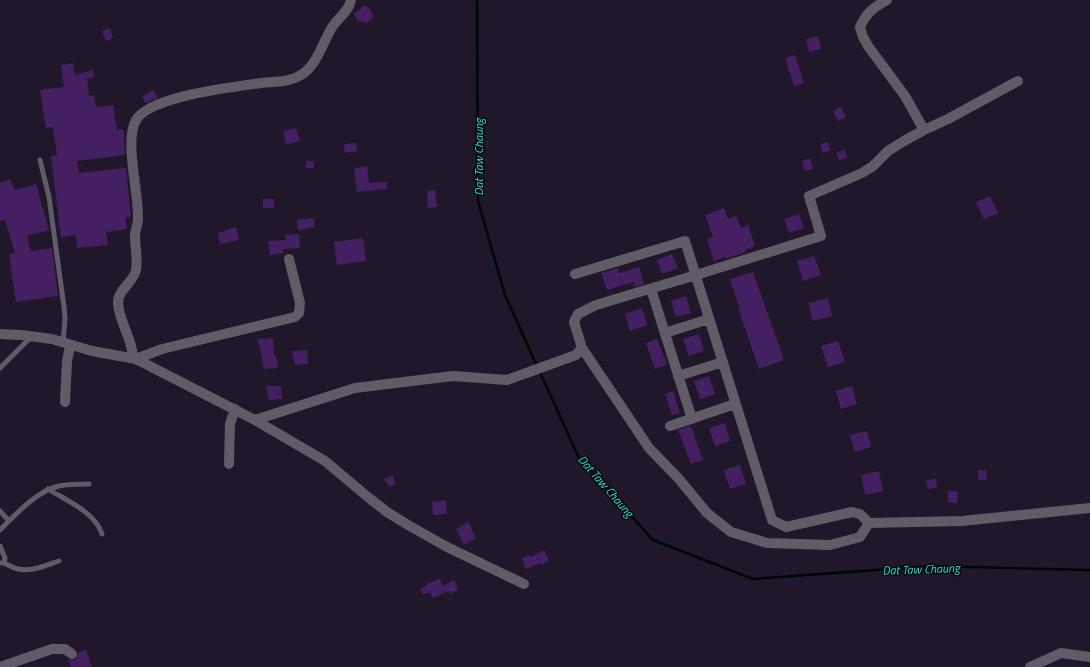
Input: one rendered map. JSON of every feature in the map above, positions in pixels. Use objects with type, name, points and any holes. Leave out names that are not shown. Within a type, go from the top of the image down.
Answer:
[{"type":"street","points":[[135,359],[132,345],[119,309],[118,301],[121,292],[136,271],[137,263],[135,235],[138,218],[131,142],[133,127],[137,118],[143,112],[159,104],[201,92],[263,82],[291,80],[306,72],[311,66],[333,24],[346,11],[351,0]]},
{"type":"street","points":[[887,0],[868,13],[860,27],[868,46],[906,96],[924,130]]},
{"type":"street","points":[[869,523],[860,537],[830,545],[767,543],[731,532],[707,513],[679,479],[649,448],[582,348],[574,322],[578,314],[596,305],[696,276],[821,236],[809,196],[862,173],[873,166],[888,151],[924,130],[948,119],[1018,81]]},
{"type":"street","points":[[575,274],[685,241],[772,520],[786,527],[852,512],[860,514],[869,523],[962,521],[1090,508]]},
{"type":"street","points":[[135,359],[162,349],[295,316],[299,313],[300,303],[289,259]]},
{"type":"street","points":[[651,289],[692,419]]},
{"type":"street","points":[[665,333],[709,319]]},
{"type":"street","points":[[0,334],[32,336],[135,359],[255,420],[324,461],[387,512],[408,525],[447,547],[524,584]]},
{"type":"street","points":[[65,402],[67,362],[66,344]]},
{"type":"street","points":[[255,420],[354,388],[453,376],[507,380],[576,355],[582,348]]},
{"type":"street","points":[[678,376],[723,362]]},
{"type":"street","points":[[670,426],[736,404]]},
{"type":"street","points":[[229,464],[230,424],[235,409]]},
{"type":"street","points":[[0,667],[52,649],[64,649],[72,654]]},
{"type":"street","points":[[1030,667],[1061,653],[1090,658]]},
{"type":"lane","points":[[40,160],[49,197],[64,307],[66,344]]},
{"type":"lane","points":[[0,368],[32,336]]},
{"type":"lane","points":[[0,530],[48,489],[59,485],[89,484]]},
{"type":"lane","points":[[48,489],[88,513],[100,526],[102,534]]},
{"type":"lane","points":[[0,511],[9,521]]},
{"type":"lane","points":[[0,546],[4,558],[2,563],[17,569],[27,570],[59,561]]},
{"type":"building","points":[[365,5],[371,10],[373,17],[367,23],[358,21],[354,14]]},
{"type":"building","points":[[110,28],[113,38],[106,41],[102,31]]},
{"type":"building","points":[[818,36],[821,49],[809,52],[806,39]]},
{"type":"building","points":[[795,55],[804,83],[794,86],[785,58]]},
{"type":"building","points":[[73,63],[75,75],[93,70],[94,77],[87,79],[89,96],[94,95],[96,107],[113,105],[117,130],[123,129],[125,138],[125,155],[77,161],[79,173],[126,168],[131,217],[125,218],[127,229],[106,232],[108,245],[77,248],[76,235],[61,237],[51,156],[57,155],[53,127],[46,128],[40,90],[64,87],[61,65]]},
{"type":"building","points":[[153,90],[158,98],[146,103],[142,97]]},
{"type":"building","points":[[841,107],[846,117],[838,121],[833,111]]},
{"type":"building","points":[[296,128],[300,141],[286,145],[283,131]]},
{"type":"building","points":[[828,142],[831,150],[823,153],[820,144]]},
{"type":"building","points":[[356,143],[357,151],[345,153],[344,144]]},
{"type":"building","points":[[845,150],[847,158],[839,160],[836,152]]},
{"type":"building","points":[[810,158],[813,169],[805,171],[802,161]]},
{"type":"building","points":[[306,161],[314,161],[314,168],[306,168]]},
{"type":"building","points":[[367,166],[369,183],[387,182],[387,189],[357,192],[354,168]]},
{"type":"building","points":[[10,179],[15,190],[36,184],[49,230],[27,236],[31,251],[52,248],[58,296],[16,302],[9,254],[15,253],[5,220],[0,221],[0,183]]},
{"type":"building","points":[[435,190],[437,207],[428,208],[427,191]]},
{"type":"building","points":[[990,196],[998,213],[984,219],[976,202]]},
{"type":"building","points":[[263,199],[274,199],[274,208],[263,208]]},
{"type":"building","points":[[724,208],[728,219],[736,216],[741,228],[748,225],[755,246],[745,250],[746,252],[714,261],[707,239],[713,237],[705,215]]},
{"type":"building","points":[[799,214],[804,228],[789,233],[784,219]]},
{"type":"building","points":[[314,218],[315,227],[298,230],[297,220]]},
{"type":"building","points":[[236,227],[239,240],[220,244],[218,233]]},
{"type":"building","points":[[299,234],[300,248],[283,249],[283,253],[270,255],[268,241],[286,240],[285,235]]},
{"type":"building","points":[[363,238],[366,261],[337,265],[334,242]]},
{"type":"building","points":[[672,254],[678,268],[662,274],[657,260]]},
{"type":"building","points":[[814,256],[821,275],[803,281],[797,261]]},
{"type":"building","points":[[639,267],[644,284],[635,287],[633,282],[607,290],[601,273],[618,268],[619,273]]},
{"type":"building","points":[[753,272],[784,360],[759,369],[739,311],[740,310],[730,279]]},
{"type":"building","points":[[686,296],[691,313],[676,317],[671,301]]},
{"type":"building","points":[[828,298],[832,316],[813,321],[808,303]]},
{"type":"building","points":[[642,308],[647,325],[630,331],[625,314]]},
{"type":"building","points":[[699,334],[704,351],[689,356],[683,339]]},
{"type":"building","points":[[273,338],[274,355],[276,355],[278,368],[264,369],[258,339]]},
{"type":"building","points":[[657,339],[667,365],[655,369],[646,343]]},
{"type":"building","points":[[838,341],[845,362],[828,367],[821,346]]},
{"type":"building","points":[[307,350],[308,364],[295,365],[292,351]]},
{"type":"building","points":[[709,376],[715,394],[700,399],[694,381]]},
{"type":"building","points":[[266,386],[281,386],[282,399],[269,400]]},
{"type":"building","points":[[852,386],[857,404],[841,409],[836,391]]},
{"type":"building","points":[[673,391],[680,413],[672,415],[665,394]]},
{"type":"building","points":[[725,423],[730,441],[715,446],[709,428]]},
{"type":"building","points":[[691,426],[703,460],[691,464],[678,430]]},
{"type":"building","points":[[867,431],[871,447],[855,452],[850,435]]},
{"type":"building","points":[[740,465],[746,484],[730,489],[724,470]]},
{"type":"building","points":[[978,470],[987,470],[986,480],[978,480]]},
{"type":"building","points":[[879,471],[883,491],[865,495],[861,475]]},
{"type":"building","points":[[393,475],[395,484],[390,487],[384,479]]},
{"type":"building","points":[[936,479],[937,488],[928,489],[926,480]]},
{"type":"building","points":[[948,491],[958,492],[957,503],[948,502]]},
{"type":"building","points":[[446,500],[447,514],[433,515],[432,502]]},
{"type":"building","points":[[468,522],[476,538],[464,545],[456,529]]},
{"type":"building","points":[[544,550],[549,560],[541,565],[540,563],[526,569],[522,558],[530,555],[531,557]]},
{"type":"building","points":[[440,579],[443,586],[454,580],[458,590],[450,594],[449,591],[433,598],[430,592],[423,595],[420,589],[427,585],[426,584]]},
{"type":"building","points":[[86,650],[92,667],[71,667],[68,659],[75,660],[78,653]]},
{"type":"waterway","name":"Dat Taw Chaung","points":[[477,0],[478,201],[505,295],[537,366]]},
{"type":"waterway","name":"Dat Taw Chaung","points":[[539,370],[579,458],[653,540],[753,579],[931,566],[1090,570]]}]
